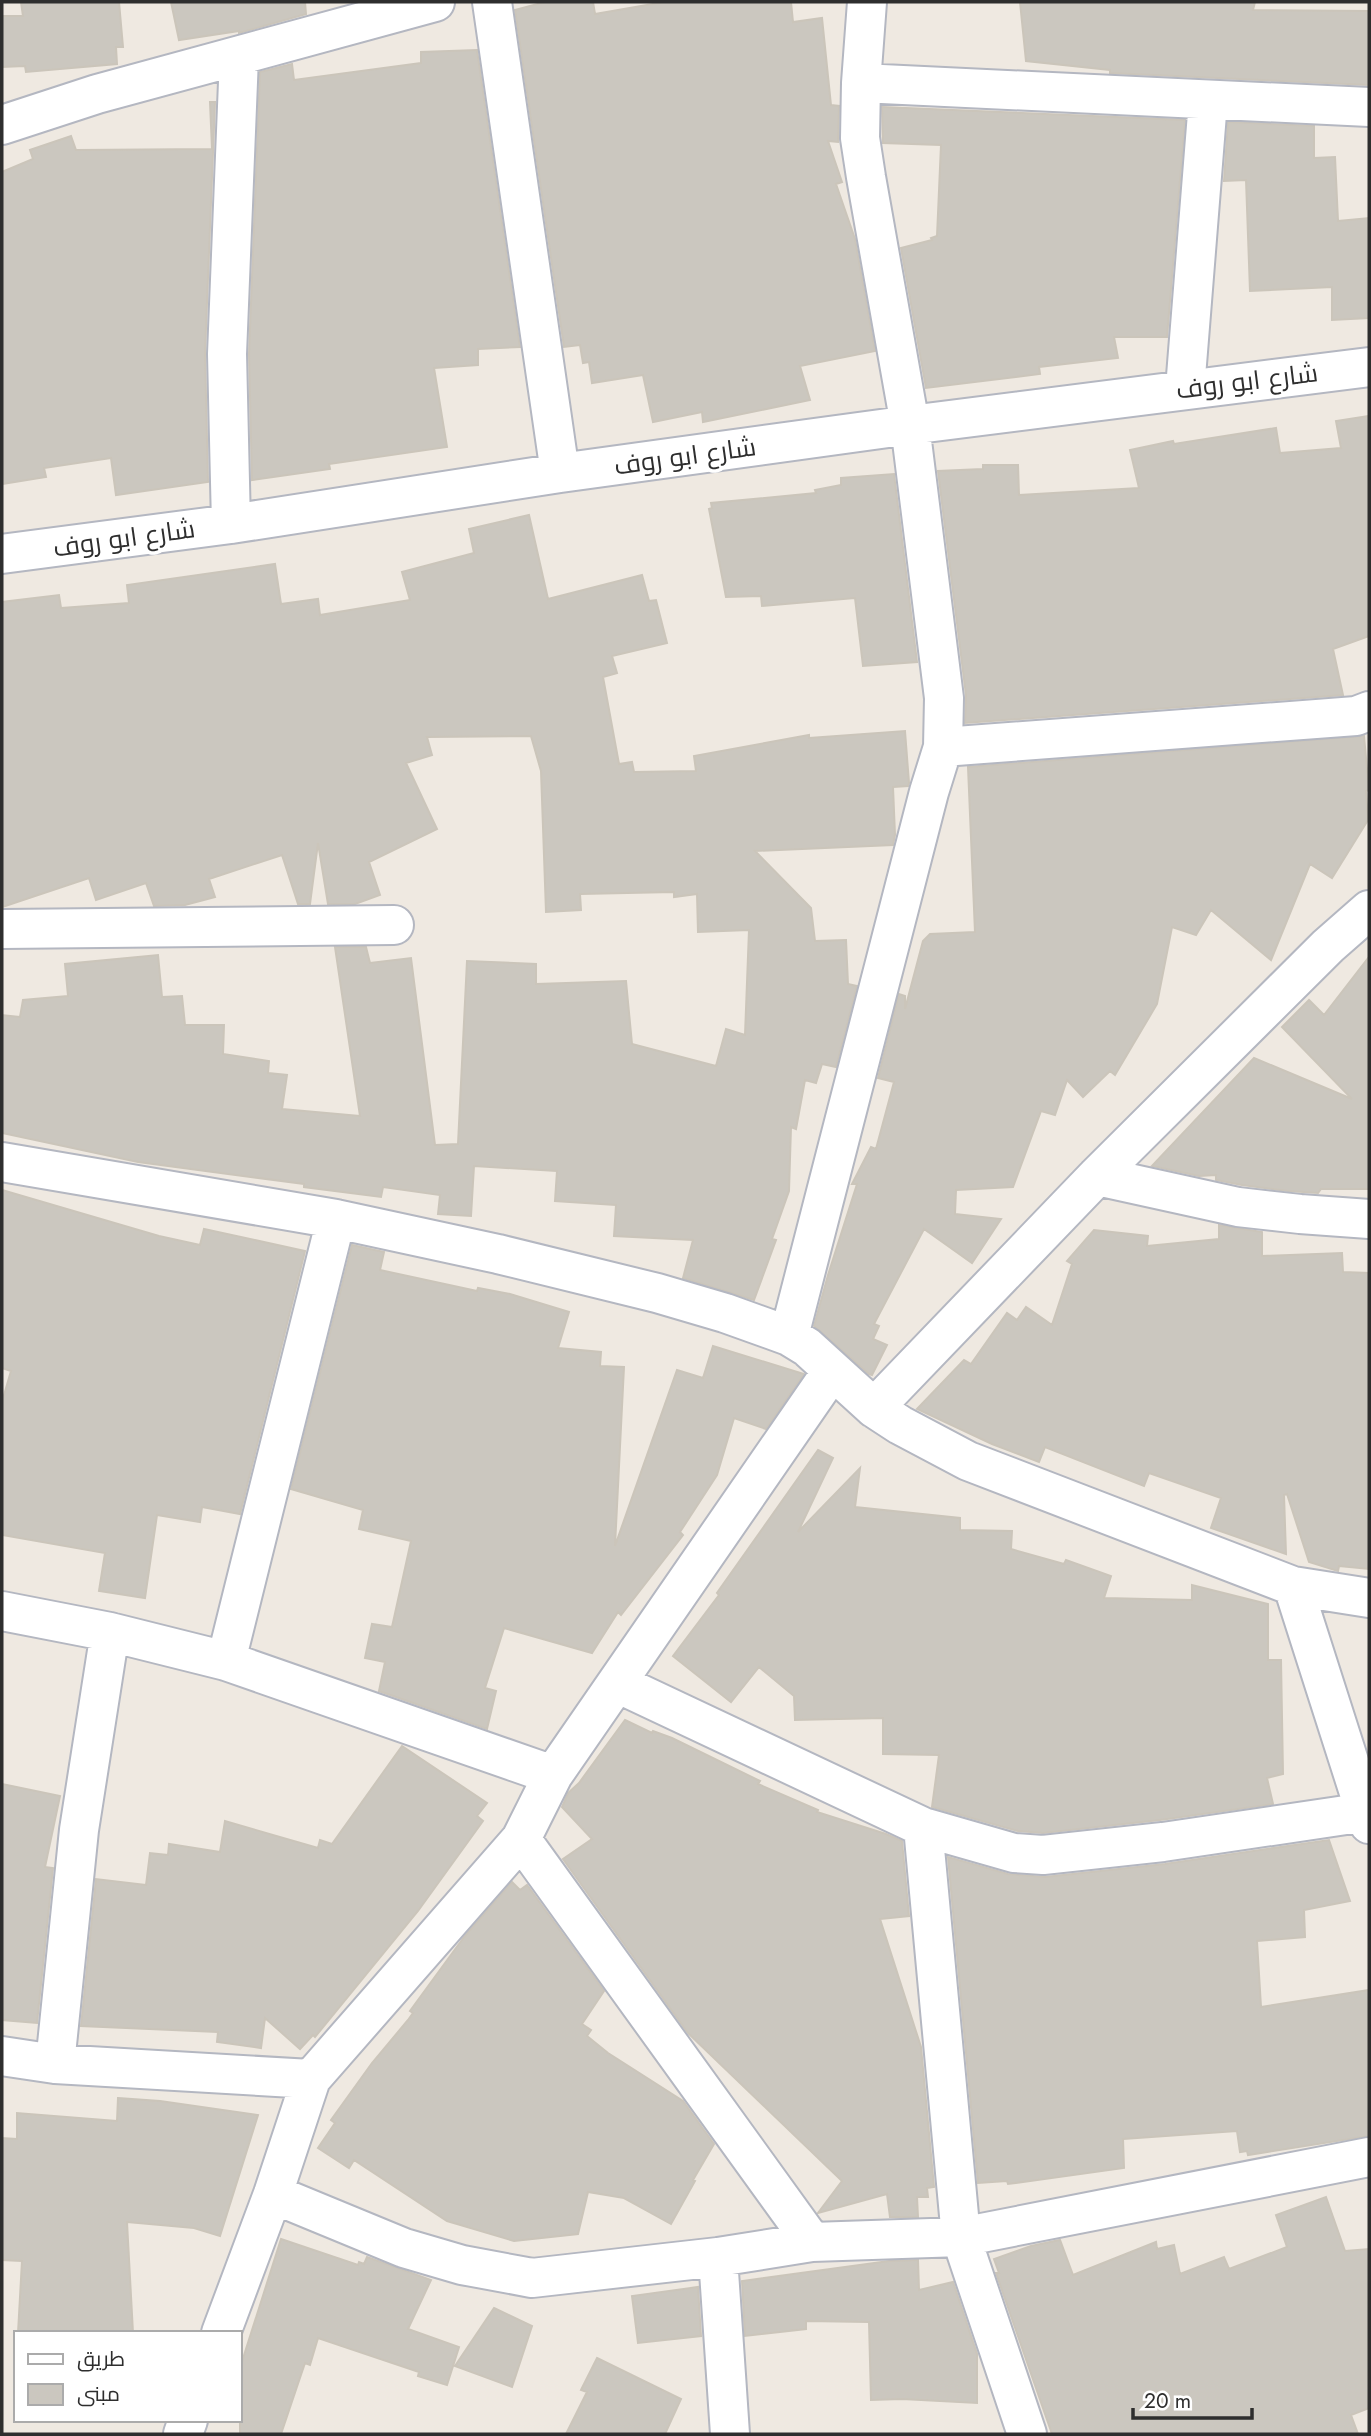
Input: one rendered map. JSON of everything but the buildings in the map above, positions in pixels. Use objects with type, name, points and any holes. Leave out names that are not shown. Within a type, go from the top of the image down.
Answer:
[{"type":"street","points":[[2,125],[97,94],[239,57],[316,17],[435,2]]},
{"type":"street","points":[[492,2],[560,473]]},
{"type":"street","points":[[789,1336],[925,805],[943,747],[944,698],[910,425],[860,138],[867,2]]},
{"type":"street","points":[[230,524],[226,354],[239,57]]},
{"type":"street","points":[[861,83],[1369,107]]},
{"type":"street","points":[[1185,388],[1208,101]]},
{"type":"street","name":"شارع ابو روف","points":[[2,554],[230,524],[560,473],[910,425],[1185,388],[1369,367]]},
{"type":"street","points":[[943,747],[1356,716],[1369,711]]},
{"type":"street","points":[[874,1408],[1097,1176],[1328,946],[1369,910]]},
{"type":"street","points":[[2,929],[394,925]]},
{"type":"street","points":[[2,1162],[336,1219],[498,1254],[657,1293],[725,1313],[789,1336],[807,1347],[874,1408],[968,1461],[1293,1586],[1369,1598]]},
{"type":"street","points":[[1097,1176],[1238,1207],[1369,1219]]},
{"type":"street","points":[[226,1661],[336,1219]]},
{"type":"street","points":[[222,2331],[273,2194],[311,2080],[521,1839],[552,1775],[832,1371]]},
{"type":"street","points":[[617,1683],[923,1827],[1014,1853],[1043,1855],[1367,1818],[1293,1586]]},
{"type":"street","points":[[2,1611],[110,1632],[226,1661],[552,1775]]},
{"type":"street","points":[[55,2064],[79,1829],[110,1632]]},
{"type":"street","points":[[923,1827],[961,2236],[1027,2434]]},
{"type":"street","points":[[521,1839],[812,2242]]},
{"type":"street","points":[[2,2056],[55,2064],[311,2080]]},
{"type":"street","points":[[273,2194],[404,2248],[462,2265],[532,2278],[718,2257],[812,2242],[961,2236],[1369,2157]]},
{"type":"street","points":[[718,2257],[730,2434]]}]
